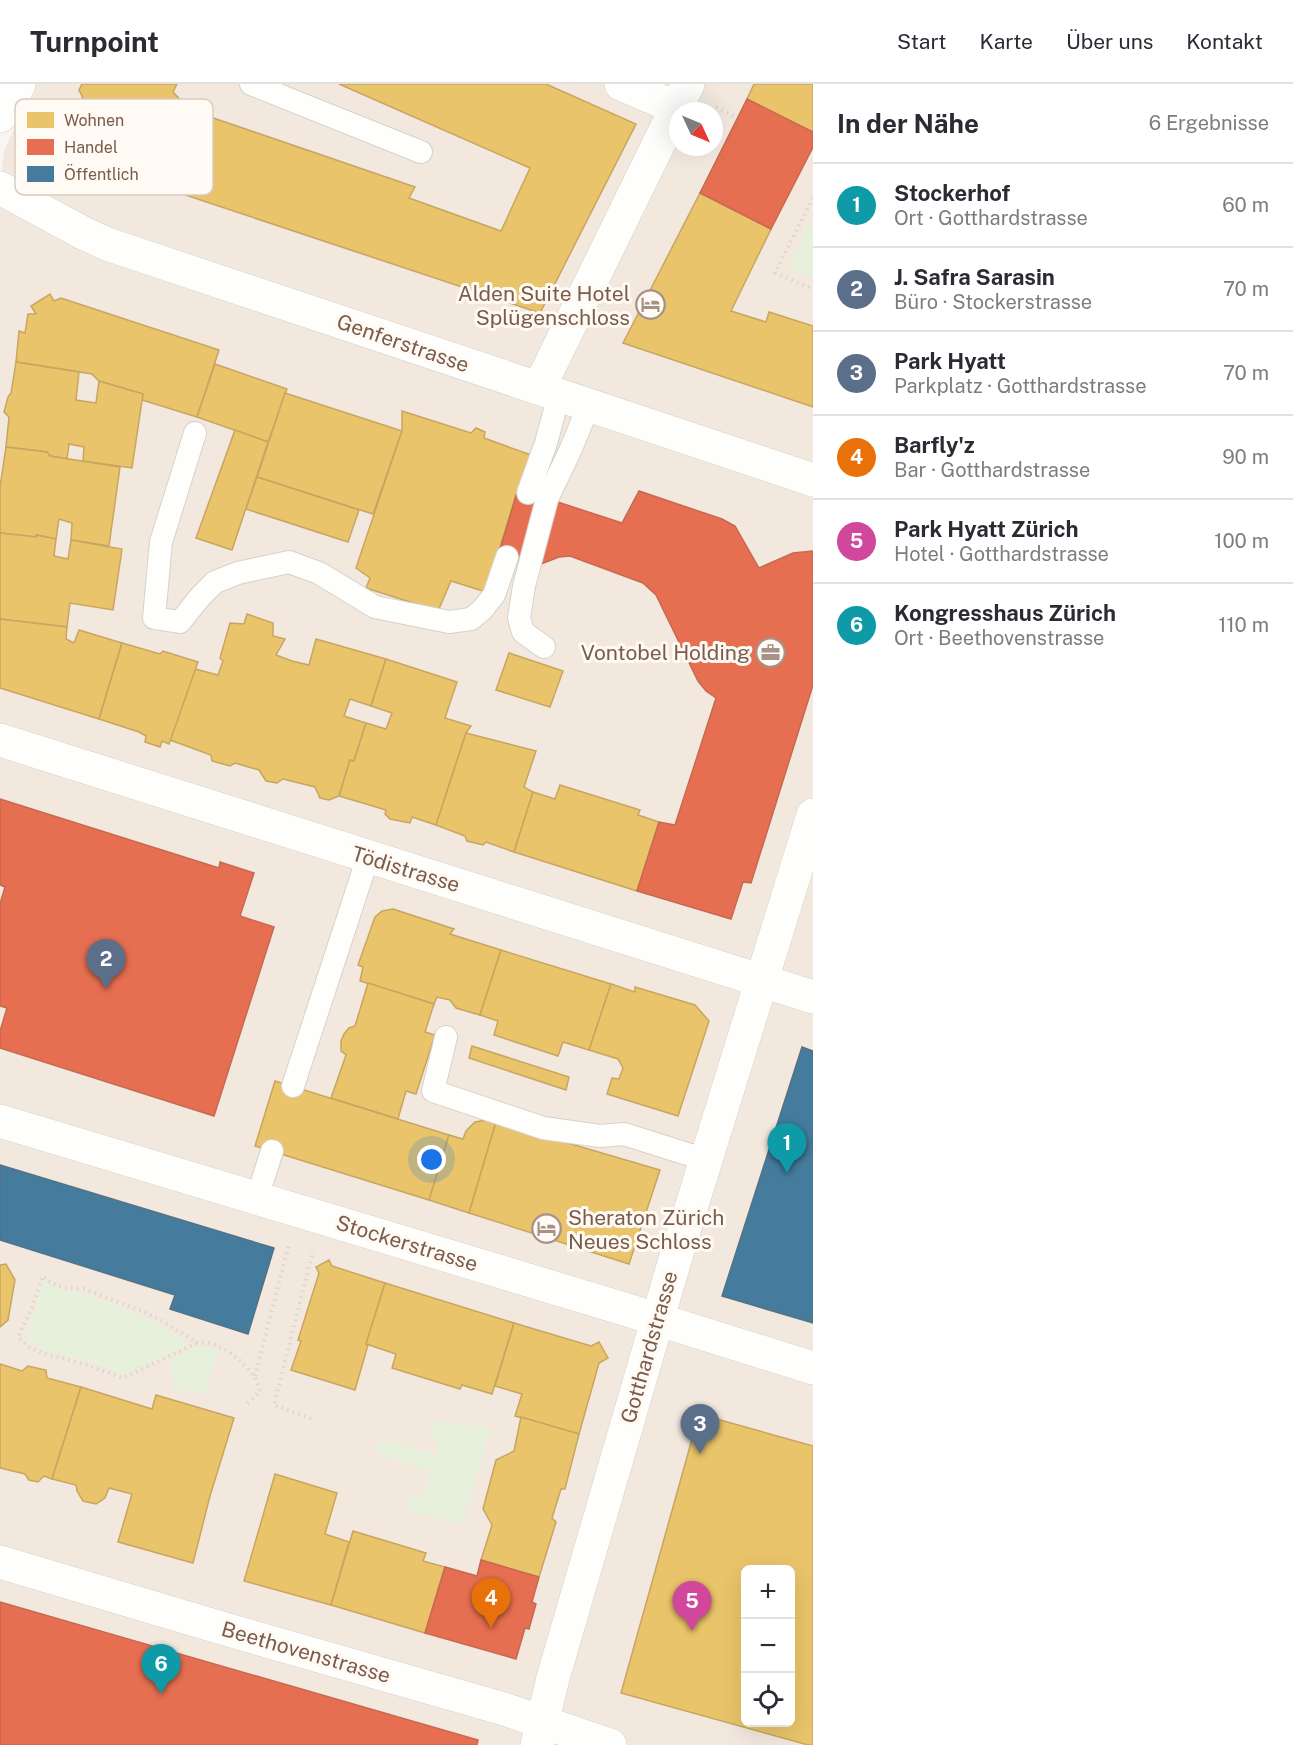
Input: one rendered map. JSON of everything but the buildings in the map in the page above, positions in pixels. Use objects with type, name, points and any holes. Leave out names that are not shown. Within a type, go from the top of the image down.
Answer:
[{"type":"street","points":[[0,116],[19,84]]},
{"type":"street","points":[[562,396],[682,96],[621,84]]},
{"type":"street","name":"Genferstrasse","points":[[0,188],[107,244],[813,480]]},
{"type":"street","name":"Tödistrasse","points":[[0,740],[813,997]]},
{"type":"street","name":"Gotthardstrasse","points":[[540,1734],[556,1667],[624,1431],[813,815]]},
{"type":"street","name":"Stockerstrasse","points":[[0,1120],[813,1368]]},
{"type":"street","name":"Beethovenstrasse","points":[[0,1562],[504,1709],[540,1734],[610,1745]]},
{"type":"lane","points":[[251,84],[421,152]]},
{"type":"lane","points":[[528,493],[562,396]]},
{"type":"lane","points":[[544,647],[523,632],[519,618],[524,586],[547,499],[570,451],[562,396]]},
{"type":"lane","points":[[195,433],[161,542],[154,618],[180,622],[215,582],[238,573],[289,562],[319,573],[375,607],[449,622],[471,619],[494,595],[507,557]]},
{"type":"lane","points":[[293,1086],[368,856]]},
{"type":"lane","points":[[446,1037],[433,1091],[543,1128],[600,1136],[624,1134],[706,1160]]},
{"type":"lane","points":[[257,1198],[272,1151]]},
{"type":"path","points":[[723,110],[737,118]]},
{"type":"path","points":[[813,198],[775,273],[813,289]]},
{"type":"path","points":[[255,1377],[289,1243]]},
{"type":"path","points":[[311,1419],[274,1405],[314,1250]]},
{"type":"path","points":[[196,1343],[144,1312],[84,1289],[66,1288],[53,1284],[42,1276],[33,1306],[18,1337],[29,1347],[42,1353],[87,1365],[123,1378],[196,1343],[211,1343],[226,1350],[244,1364],[255,1377],[260,1391],[247,1404]]},
{"type":"shaded area","points":[[36,84],[813,84],[813,1745],[0,1745],[0,182],[4,151],[15,128],[15,195],[213,195],[213,99],[29,99]]},
{"type":"green space","points":[[813,218],[813,279],[788,267]]},
{"type":"green space","points":[[46,1282],[126,1309],[189,1343],[187,1346],[123,1375],[108,1368],[39,1348],[24,1336],[33,1317],[42,1284]]},
{"type":"green space","points":[[206,1346],[219,1351],[209,1375],[207,1391],[202,1393],[174,1389],[171,1358]]},
{"type":"green space","points":[[426,1420],[491,1428],[462,1524],[404,1508],[405,1503],[414,1496],[423,1498],[432,1471],[381,1455],[374,1444],[391,1441],[436,1454],[439,1447]]},
{"type":"place","name":"Alden Suite Hotel Splügenschloss","points":[[651,305]]},
{"type":"place","name":"Vontobel Holding","points":[[771,652]]},
{"type":"place","name":"J. Safra Sarasin","points":[[106,989]]},
{"type":"place","name":"Stockerhof","points":[[787,1173]]},
{"type":"place","name":"Sheraton Zürich Neues Schloss","points":[[547,1229]]},
{"type":"place","name":"Park Hyatt","points":[[700,1454]]},
{"type":"place","name":"Barfly'z","points":[[491,1628]]},
{"type":"place","name":"Park Hyatt Zürich","points":[[692,1631]]},
{"type":"place","name":"Kongresshaus Zürich","points":[[161,1694]]}]
